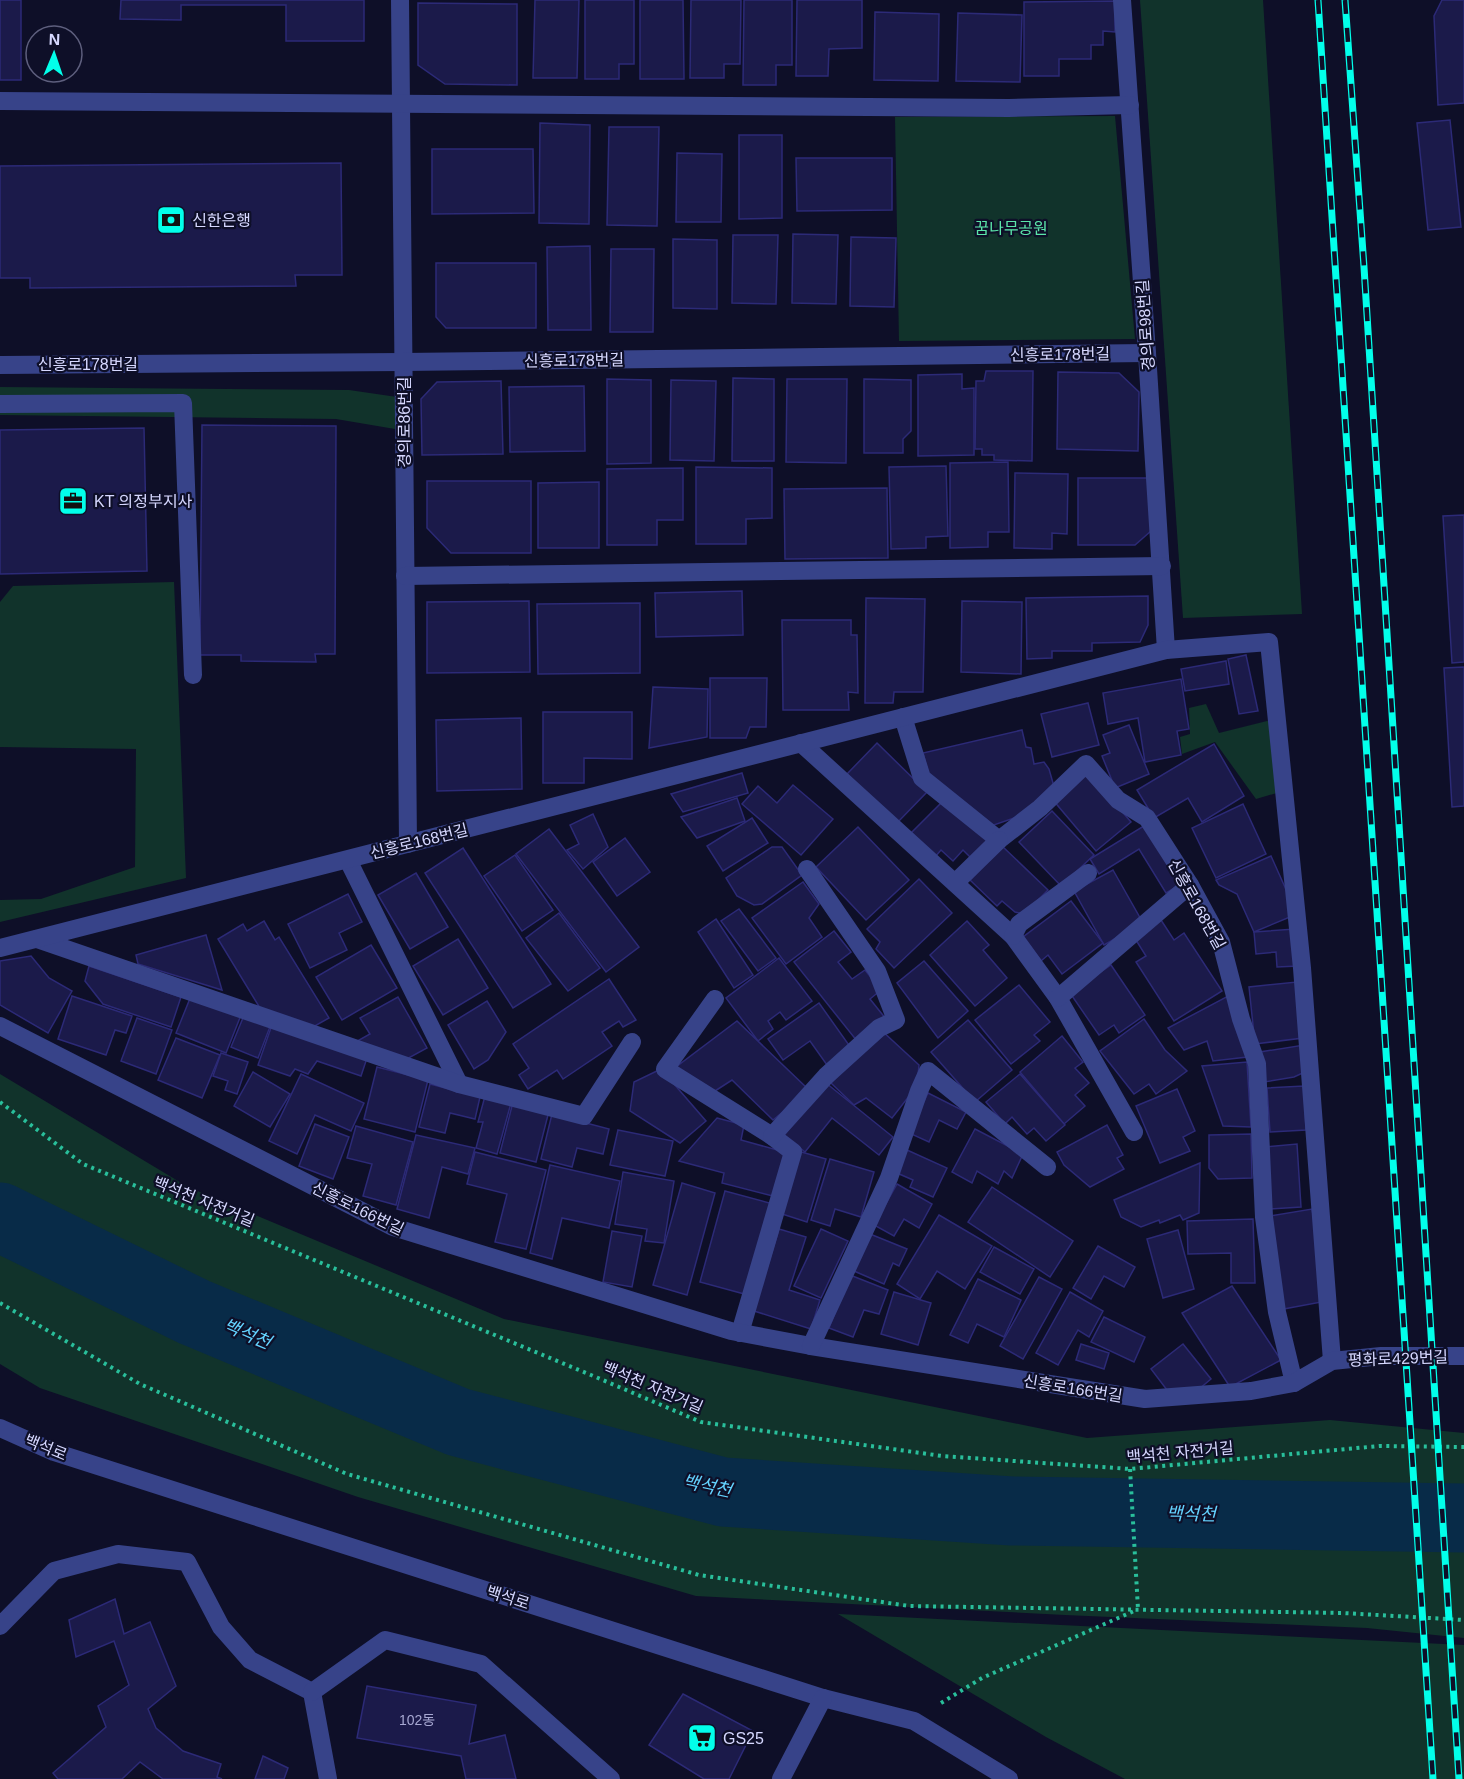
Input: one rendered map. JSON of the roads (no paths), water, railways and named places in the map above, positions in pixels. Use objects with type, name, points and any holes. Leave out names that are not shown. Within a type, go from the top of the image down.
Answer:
[{"type":"street","name":"경의로86번길","points":[[400,0],[408,844]]},
{"type":"street","name":"경의로98번길","points":[[1122,0],[1148,353],[1166,650]]},
{"type":"street","points":[[0,101],[1009,108],[1130,105]]},
{"type":"street","name":"신흥로178번길","points":[[0,365],[1148,353]]},
{"type":"street","points":[[0,404],[183,403],[193,675]]},
{"type":"street","points":[[405,576],[1162,566]]},
{"type":"street","name":"신흥로168번길","points":[[0,948],[1166,650],[1269,642],[1302,968],[1332,1361]]},
{"type":"street","points":[[903,717],[922,778],[999,840],[955,883]]},
{"type":"street","points":[[801,743],[1013,936],[1058,998],[1134,1132]]},
{"type":"street","name":"신흥로168번길","points":[[999,840],[1040,808],[1086,764],[1118,800],[1147,818],[1190,885],[1221,942],[1241,1019],[1257,1064],[1264,1217],[1276,1312],[1294,1383]]},
{"type":"street","points":[[348,860],[459,1084]]},
{"type":"street","points":[[772,1136],[826,1076],[879,1028],[896,1020],[878,971],[807,869]]},
{"type":"street","points":[[1013,936],[1019,924],[1088,873]]},
{"type":"street","points":[[1058,998],[1190,885]]},
{"type":"street","points":[[37,939],[459,1084],[584,1116],[632,1042]]},
{"type":"street","points":[[715,999],[665,1069],[772,1136],[793,1152],[740,1333]]},
{"type":"street","name":"신흥로166번길","points":[[0,1026],[393,1227],[740,1333],[1145,1399],[1251,1391],[1294,1383],[1332,1361]]},
{"type":"street","points":[[811,1346],[889,1178],[928,1071],[1047,1167]]},
{"type":"street","name":"평화로429번길","points":[[1332,1361],[1381,1356],[1464,1356]]},
{"type":"street","name":"백석로","points":[[0,1428],[65,1456],[823,1698],[914,1721],[1010,1779]]},
{"type":"street","points":[[0,1626],[54,1571],[118,1554],[187,1562],[221,1628],[250,1660],[312,1692]]},
{"type":"street","points":[[312,1692],[385,1640],[481,1664],[611,1779]]},
{"type":"street","points":[[312,1692],[328,1779]]},
{"type":"street","points":[[781,1779],[823,1698]]},
{"type":"waterway","name":"백석천","points":[[0,1217],[194,1312],[458,1422],[723,1492],[1012,1511],[1464,1518]]},
{"type":"railway","points":[[1318,0],[1433,1779]]},
{"type":"railway","points":[[1345,0],[1364,267],[1459,1779]]},
{"type":"place","name":"신한은행","points":[[171,220]]},
{"type":"place","name":"KT 의정부지사","points":[[73,501]]},
{"type":"place","name":"GS25","points":[[702,1738]]},
{"type":"park label","name":"꿈나무공원","points":[[1011,228]]}]
